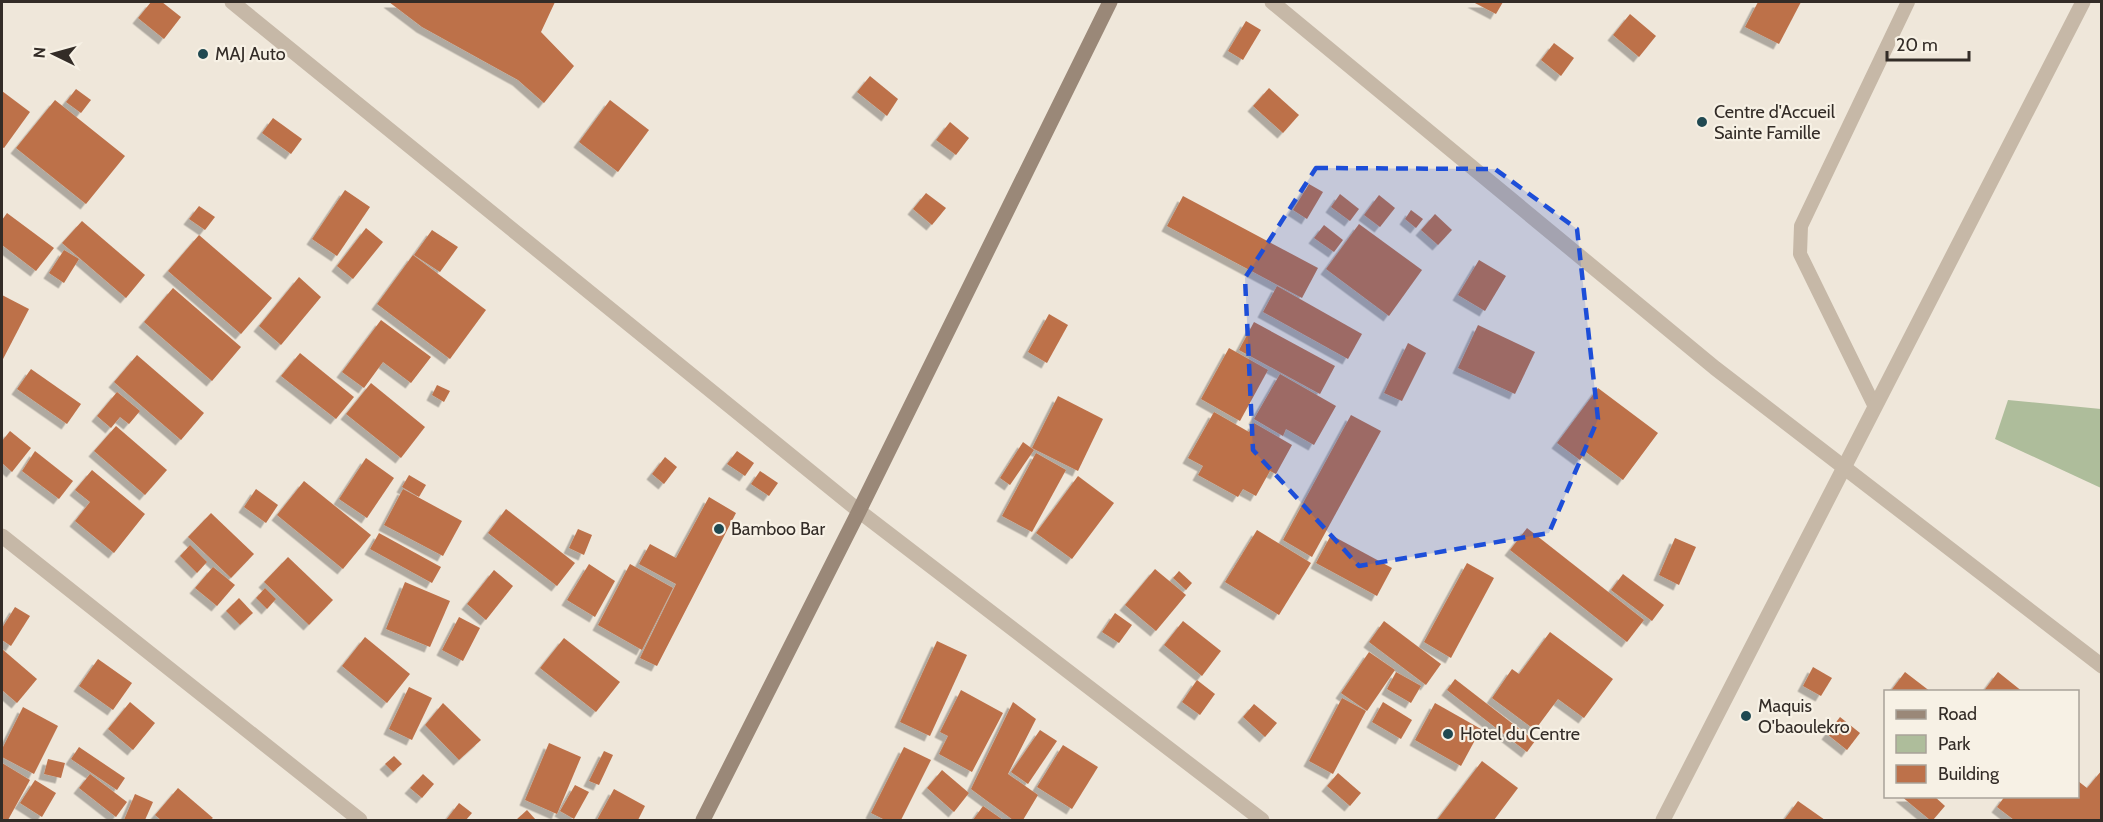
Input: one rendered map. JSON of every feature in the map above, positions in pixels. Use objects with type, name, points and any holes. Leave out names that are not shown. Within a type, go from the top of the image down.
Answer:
[{"type":"street","points":[[232,2],[859,512],[1262,820]]},
{"type":"street","points":[[703,820],[859,512],[1110,2]]},
{"type":"street","points":[[1272,2],[1715,368],[2102,666]]},
{"type":"street","points":[[1663,820],[2083,2]]},
{"type":"street","points":[[2,536],[360,820]]},
{"type":"lane","points":[[1875,407],[1800,254],[1801,226],[1908,2]]},
{"type":"highlighted area","points":[[1316,168],[1495,169],[1577,229],[1598,419],[1549,533],[1359,566],[1253,450],[1245,278]]},
{"type":"green space","points":[[2008,400],[2101,409],[2101,488],[1995,439]]},
{"type":"building","points":[[151,2],[162,2],[181,17],[164,39],[138,18]]},
{"type":"building","points":[[389,2],[555,2],[541,32],[574,66],[544,103],[518,80],[422,27]]},
{"type":"building","points":[[1473,2],[1503,2],[1496,14]]},
{"type":"building","points":[[1758,2],[1801,2],[1779,44],[1745,27]]},
{"type":"building","points":[[1630,14],[1656,36],[1639,57],[1613,35]]},
{"type":"building","points":[[1246,21],[1261,30],[1243,60],[1228,51]]},
{"type":"building","points":[[1554,43],[1574,58],[1561,76],[1541,60]]},
{"type":"building","points":[[870,76],[898,99],[887,116],[857,92]]},
{"type":"building","points":[[1269,88],[1299,115],[1283,133],[1253,106]]},
{"type":"building","points":[[76,89],[91,100],[81,113],[66,102]]},
{"type":"building","points":[[2,91],[30,112],[4,148],[2,147]]},
{"type":"building","points":[[55,100],[125,156],[86,204],[16,148]]},
{"type":"building","points":[[610,100],[649,130],[618,172],[579,142]]},
{"type":"building","points":[[273,118],[302,139],[291,154],[262,133]]},
{"type":"building","points":[[950,122],[969,138],[956,155],[936,140]]},
{"type":"building","points":[[1309,184],[1323,192],[1307,219],[1293,210]]},
{"type":"building","points":[[345,190],[370,207],[337,256],[312,239]]},
{"type":"building","points":[[926,193],[946,208],[932,225],[913,209]]},
{"type":"building","points":[[1340,194],[1359,209],[1350,221],[1331,207]]},
{"type":"building","points":[[1379,195],[1395,208],[1380,227],[1364,215]]},
{"type":"building","points":[[1183,196],[1318,268],[1302,298],[1167,226]]},
{"type":"building","points":[[199,206],[215,217],[205,230],[189,219]]},
{"type":"building","points":[[1411,210],[1423,219],[1416,228],[1405,219]]},
{"type":"building","points":[[7,213],[54,248],[36,271],[2,245],[2,220]]},
{"type":"building","points":[[1435,214],[1452,230],[1438,245],[1421,230]]},
{"type":"building","points":[[82,221],[145,275],[126,298],[62,243]]},
{"type":"building","points":[[1359,224],[1422,270],[1389,316],[1326,269]]},
{"type":"building","points":[[1324,225],[1343,240],[1334,252],[1314,238]]},
{"type":"building","points":[[366,228],[383,242],[353,279],[337,266]]},
{"type":"building","points":[[432,230],[458,247],[440,272],[414,255]]},
{"type":"building","points":[[199,235],[272,298],[241,334],[168,271]]},
{"type":"building","points":[[64,250],[79,259],[64,283],[49,273]]},
{"type":"building","points":[[413,255],[486,310],[450,359],[377,304]]},
{"type":"building","points":[[1479,260],[1506,276],[1485,311],[1458,295]]},
{"type":"building","points":[[299,277],[321,297],[281,345],[259,326]]},
{"type":"building","points":[[1277,286],[1362,334],[1348,359],[1263,312]]},
{"type":"building","points":[[173,288],[241,347],[212,381],[144,322]]},
{"type":"building","points":[[2,295],[29,309],[2,361]]},
{"type":"building","points":[[1049,314],[1068,325],[1047,363],[1028,352]]},
{"type":"building","points":[[381,320],[431,357],[411,383],[383,362],[364,388],[342,372]]},
{"type":"building","points":[[1254,322],[1335,366],[1320,394],[1239,350]]},
{"type":"building","points":[[1478,325],[1535,352],[1515,394],[1458,368]]},
{"type":"building","points":[[1408,343],[1426,353],[1402,401],[1384,393]]},
{"type":"building","points":[[1229,348],[1268,370],[1240,421],[1201,399]]},
{"type":"building","points":[[300,353],[354,397],[336,419],[281,376]]},
{"type":"building","points":[[137,355],[204,413],[181,440],[114,382]]},
{"type":"building","points":[[31,369],[81,404],[67,424],[17,389]]},
{"type":"building","points":[[1280,374],[1336,406],[1314,445],[1286,429],[1283,436],[1254,419]]},
{"type":"building","points":[[371,383],[425,427],[401,458],[346,414]]},
{"type":"building","points":[[437,385],[450,391],[444,402],[432,395]]},
{"type":"building","points":[[1598,388],[1658,433],[1623,480],[1586,452],[1580,460],[1557,443]]},
{"type":"building","points":[[117,392],[140,411],[129,424],[120,417],[111,428],[97,416]]},
{"type":"building","points":[[1058,396],[1103,419],[1078,471],[1032,448]]},
{"type":"building","points":[[1214,412],[1249,432],[1254,423],[1292,445],[1276,474],[1270,471],[1256,496],[1243,489],[1238,497],[1198,475],[1203,466],[1188,458]]},
{"type":"building","points":[[1351,415],[1381,431],[1312,557],[1283,540]]},
{"type":"building","points":[[116,426],[167,470],[145,495],[94,451]]},
{"type":"building","points":[[10,431],[31,448],[12,472],[2,463],[2,441]]},
{"type":"building","points":[[1023,442],[1034,450],[1010,485],[1000,478]]},
{"type":"building","points":[[35,451],[73,481],[59,499],[22,471]]},
{"type":"building","points":[[737,451],[754,463],[745,476],[727,464]]},
{"type":"building","points":[[1036,453],[1066,470],[1032,532],[1002,516]]},
{"type":"building","points":[[665,457],[677,467],[664,484],[652,474]]},
{"type":"building","points":[[366,458],[394,478],[367,518],[339,499]]},
{"type":"building","points":[[92,470],[145,514],[114,553],[75,521],[90,502],[75,490]]},
{"type":"building","points":[[760,471],[778,483],[769,496],[751,484]]},
{"type":"building","points":[[409,475],[426,485],[419,497],[402,487]]},
{"type":"building","points":[[1078,476],[1114,503],[1072,559],[1036,533]]},
{"type":"building","points":[[304,481],[371,535],[343,569],[277,515]]},
{"type":"building","points":[[256,489],[278,505],[266,523],[244,507]]},
{"type":"building","points":[[403,489],[462,521],[443,556],[384,525]]},
{"type":"building","points":[[709,497],[736,513],[657,666],[640,658],[676,584],[639,564],[650,544],[676,558]]},
{"type":"building","points":[[506,509],[575,563],[557,586],[488,533]]},
{"type":"building","points":[[211,513],[254,554],[231,578],[188,537]]},
{"type":"building","points":[[1527,528],[1644,620],[1627,642],[1510,550]]},
{"type":"building","points":[[578,529],[592,535],[584,555],[569,548]]},
{"type":"building","points":[[1257,530],[1311,563],[1279,615],[1225,582]]},
{"type":"building","points":[[379,533],[441,567],[432,583],[370,549]]},
{"type":"building","points":[[1331,535],[1392,568],[1377,596],[1316,563]]},
{"type":"building","points":[[1675,538],[1696,547],[1679,585],[1659,575]]},
{"type":"building","points":[[190,545],[207,562],[197,573],[180,556]]},
{"type":"building","points":[[288,557],[333,600],[309,625],[264,582]]},
{"type":"building","points":[[1467,563],[1494,578],[1451,658],[1424,642]]},
{"type":"building","points":[[589,564],[615,581],[595,617],[567,600]]},
{"type":"building","points":[[630,564],[673,588],[642,650],[598,625]]},
{"type":"building","points":[[213,567],[235,585],[217,606],[195,588]]},
{"type":"building","points":[[1155,569],[1186,595],[1156,631],[1125,605]]},
{"type":"building","points":[[494,570],[513,586],[486,620],[467,604]]},
{"type":"building","points":[[1179,571],[1192,583],[1186,590],[1173,578]]},
{"type":"building","points":[[1623,574],[1664,605],[1652,621],[1611,590]]},
{"type":"building","points":[[405,582],[450,601],[430,647],[386,629]]},
{"type":"building","points":[[265,588],[276,599],[267,609],[256,598]]},
{"type":"building","points":[[239,598],[253,613],[240,625],[226,611]]},
{"type":"building","points":[[15,607],[30,616],[11,646],[2,640],[2,628]]},
{"type":"building","points":[[1115,613],[1132,625],[1119,643],[1102,632]]},
{"type":"building","points":[[459,617],[480,628],[463,661],[442,650]]},
{"type":"building","points":[[1183,621],[1221,651],[1202,676],[1164,645]]},
{"type":"building","points":[[1384,621],[1441,664],[1426,685],[1369,642]]},
{"type":"building","points":[[1550,632],[1613,679],[1584,718],[1558,699],[1535,730],[1492,698],[1512,669],[1519,674]]},
{"type":"building","points":[[365,637],[410,674],[387,703],[342,666]]},
{"type":"building","points":[[564,638],[620,682],[596,712],[540,668]]},
{"type":"building","points":[[937,641],[967,655],[930,736],[900,722]]},
{"type":"building","points":[[2,649],[37,679],[17,703],[2,690]]},
{"type":"building","points":[[1369,652],[1395,670],[1367,711],[1341,693]]},
{"type":"building","points":[[98,659],[132,683],[113,710],[79,686]]},
{"type":"building","points":[[1813,667],[1832,678],[1821,696],[1803,686]]},
{"type":"building","points":[[1396,672],[1421,686],[1411,703],[1387,689]]},
{"type":"building","points":[[1905,672],[1928,690],[1892,690]]},
{"type":"building","points":[[1998,672],[2020,690],[1984,690]]},
{"type":"building","points":[[1455,679],[1535,741],[1527,752],[1447,690]]},
{"type":"building","points":[[1197,680],[1215,694],[1200,715],[1182,702]]},
{"type":"building","points":[[409,687],[432,698],[412,740],[389,729]]},
{"type":"building","points":[[961,690],[1003,713],[972,772],[939,754],[948,736],[940,732]]},
{"type":"building","points":[[1342,698],[1366,711],[1333,774],[1309,761]]},
{"type":"building","points":[[130,702],[155,723],[133,750],[108,729]]},
{"type":"building","points":[[1013,702],[1036,719],[1008,774],[1038,795],[1023,820],[1013,820],[971,789]]},
{"type":"building","points":[[1383,702],[1412,720],[1401,739],[1372,722]]},
{"type":"building","points":[[443,703],[481,740],[459,760],[425,725]]},
{"type":"building","name":"Hotel du Centre","points":[[1435,703],[1481,729],[1461,766],[1415,740]]},
{"type":"building","points":[[1254,704],[1277,723],[1265,737],[1243,717]]},
{"type":"building","points":[[23,707],[58,726],[34,774],[2,757],[2,749]]},
{"type":"building","points":[[1840,717],[1860,733],[1847,750],[1827,734]]},
{"type":"building","points":[[1040,730],[1057,741],[1028,784],[1011,772]]},
{"type":"building","points":[[549,743],[581,757],[557,814],[525,800]]},
{"type":"building","points":[[1063,745],[1098,767],[1072,809],[1037,787]]},
{"type":"building","points":[[79,747],[125,778],[117,790],[71,759]]},
{"type":"building","points":[[904,747],[931,760],[901,820],[885,820],[871,813]]},
{"type":"building","points":[[604,751],[613,755],[599,785],[589,781]]},
{"type":"building","points":[[394,756],[402,764],[393,772],[385,764]]},
{"type":"building","points":[[48,759],[65,763],[61,778],[44,774]]},
{"type":"building","points":[[1482,761],[1518,788],[1494,820],[1437,820]]},
{"type":"building","points":[[2,763],[30,780],[8,820],[2,820]]},
{"type":"building","points":[[942,770],[969,793],[954,812],[927,788]]},
{"type":"building","points":[[2102,770],[2102,820],[2014,820],[1997,807],[2004,798],[2079,798],[2079,782],[2087,788]]},
{"type":"building","points":[[1338,773],[1361,793],[1350,806],[1327,786]]},
{"type":"building","points":[[90,774],[127,802],[116,817],[79,788]]},
{"type":"building","points":[[423,774],[434,784],[422,798],[410,788]]},
{"type":"building","points":[[35,780],[56,793],[42,817],[20,803]]},
{"type":"building","points":[[575,785],[589,792],[574,819],[560,811]]},
{"type":"building","points":[[178,788],[213,818],[210,820],[161,820],[155,815]]},
{"type":"building","points":[[614,789],[645,806],[638,820],[597,820]]},
{"type":"building","points":[[135,794],[153,802],[145,820],[124,820]]},
{"type":"building","points":[[1903,798],[1936,798],[1945,806],[1933,820]]},
{"type":"building","points":[[1798,801],[1825,820],[1784,820]]},
{"type":"building","points":[[459,803],[472,813],[466,820],[446,820]]},
{"type":"building","points":[[983,806],[1003,820],[973,820]]},
{"type":"building","points":[[527,810],[536,820],[516,820]]},
{"type":"place","name":"MAJ Auto","points":[[203,54]]},
{"type":"place","name":"Centre d'Accueil Sainte Famille","points":[[1702,122]]},
{"type":"place","name":"Bamboo Bar","points":[[719,529]]},
{"type":"place","name":"Maquis O'baoulekro","points":[[1746,716]]},
{"type":"place","name":"Hotel du Centre","points":[[1448,734]]}]
